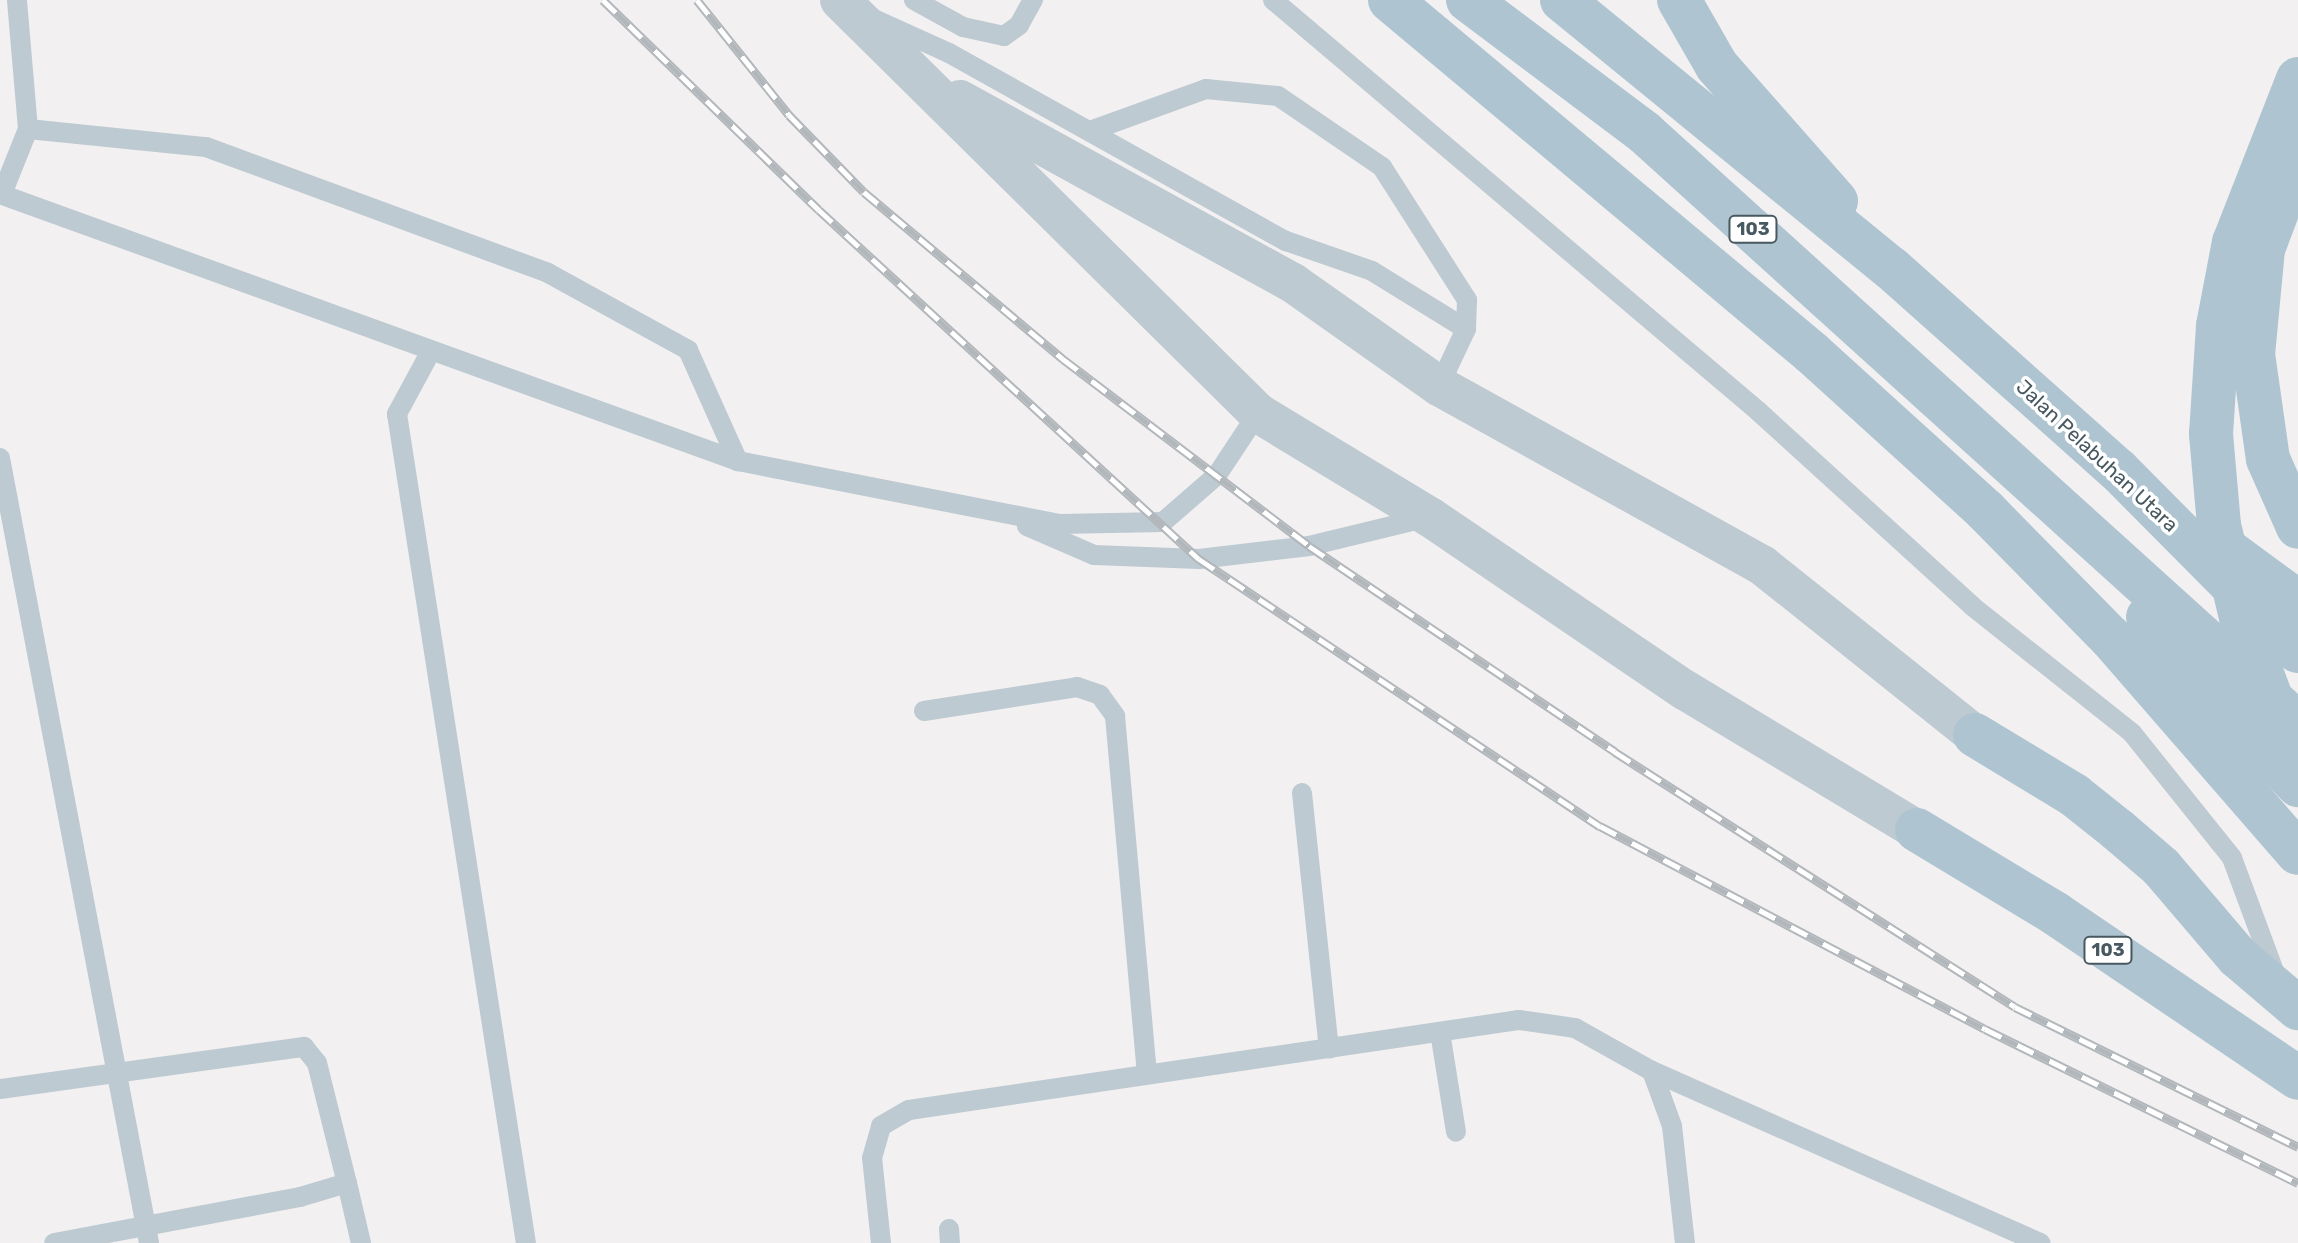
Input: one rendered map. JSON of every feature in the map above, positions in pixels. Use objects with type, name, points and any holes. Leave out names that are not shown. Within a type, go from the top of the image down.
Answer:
[{"type":"main road","points":[[1390,0],[1812,353],[1985,510],[2110,637],[2298,853]]},
{"type":"main road","name":"103","points":[[1468,0],[1645,133],[2298,723]]},
{"type":"main road","name":"103","points":[[1562,0],[1891,268]]},
{"type":"main road","points":[[1679,0],[1717,66],[1891,268]]},
{"type":"main road","points":[[2298,79],[2234,242],[2218,326],[2211,434],[2229,572],[2251,649],[2298,748]]},
{"type":"main road","points":[[2298,156],[2263,249],[2253,354],[2268,459],[2298,527]]},
{"type":"main road","name":"Jalan Pelabuhan Utara","points":[[1891,268],[2118,470],[2298,651]]},
{"type":"main road","points":[[2118,470],[2298,602]]},
{"type":"main road","points":[[2024,475],[2084,538],[2215,700],[2298,785]]},
{"type":"main road","points":[[1975,735],[2074,795],[2118,830],[2161,867],[2238,957],[2291,1003]]},
{"type":"main road","name":"103","points":[[1917,830],[2056,914],[2298,1078]]},
{"type":"street","points":[[842,3],[1258,413],[1430,517],[1685,690],[1917,830]]},
{"type":"street","points":[[915,74],[1166,217],[1293,283],[1439,386],[1762,565],[1975,735]]},
{"type":"lane","points":[[17,0],[28,129],[1,194],[738,461],[1060,524],[1163,522],[1217,475],[1258,413]]},
{"type":"lane","points":[[914,0],[963,27],[1004,36],[1019,25],[1033,0]]},
{"type":"lane","points":[[1273,0],[1758,411],[1972,606],[2132,733],[2232,858],[2291,1003]]},
{"type":"lane","points":[[842,3],[949,53],[1205,193],[1286,241],[1372,271],[1466,329]]},
{"type":"lane","points":[[1090,131],[1206,89],[1278,96],[1382,167],[1467,300],[1466,329],[1439,386]]},
{"type":"lane","points":[[28,129],[206,147],[548,273],[688,350],[738,461]]},
{"type":"lane","points":[[1166,217],[1205,193]]},
{"type":"lane","points":[[431,351],[397,414],[526,1243]]},
{"type":"lane","points":[[0,458],[119,1071],[147,1234]]},
{"type":"lane","points":[[987,509],[1094,555],[1199,559],[1309,546],[1430,517]]},
{"type":"lane","points":[[924,711],[1077,687],[1100,695],[1115,716],[1147,1073]]},
{"type":"lane","points":[[1302,793],[1329,1049]]},
{"type":"lane","points":[[881,1243],[872,1158],[881,1126],[909,1110],[1519,1020],[1575,1028],[1652,1071],[2041,1243]]},
{"type":"lane","points":[[1440,1032],[1456,1132]]},
{"type":"lane","points":[[0,1089],[304,1047],[317,1063],[361,1243]]},
{"type":"lane","points":[[1652,1071],[1672,1126],[1685,1243]]},
{"type":"lane","points":[[54,1243],[147,1234],[347,1183]]},
{"type":"railway","points":[[603,0],[819,210],[1199,559],[1600,826],[1985,1029],[2298,1183]]},
{"type":"railway","points":[[697,0],[789,115],[864,192],[1063,359],[1309,546],[1615,752],[2015,1007],[2298,1147]]}]
